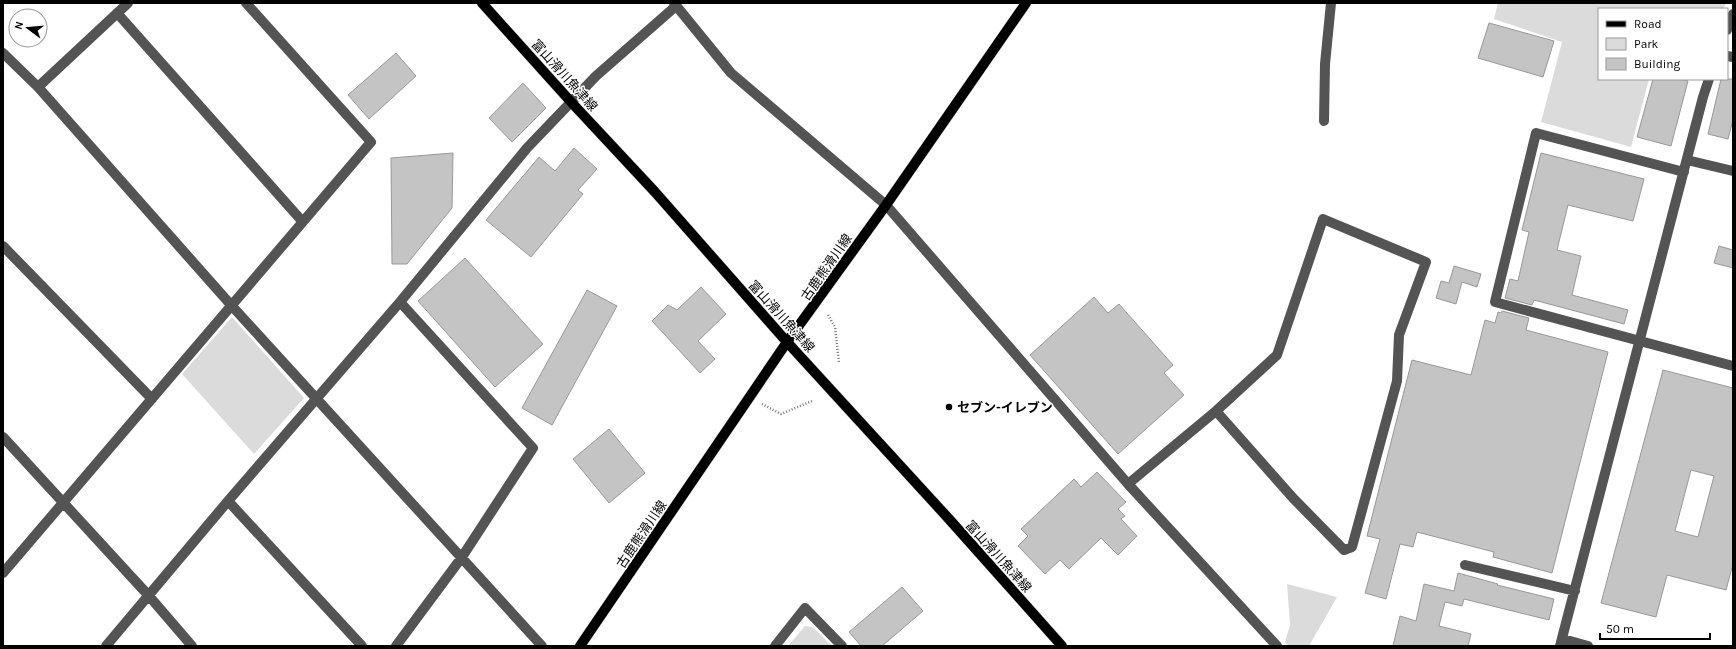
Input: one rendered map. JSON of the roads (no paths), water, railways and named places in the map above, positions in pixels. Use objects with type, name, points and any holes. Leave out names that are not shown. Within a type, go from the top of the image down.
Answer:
[{"type":"main road","name":"富山滑川魚津線","points":[[482,3],[655,192],[787,342],[944,513],[1062,646]]},
{"type":"main road","name":"古鹿熊滑川線","points":[[580,646],[787,342],[886,205],[1026,3]]},
{"type":"street","points":[[38,87],[128,3]]},
{"type":"street","points":[[3,573],[370,142],[246,3]]},
{"type":"street","points":[[1324,121],[1325,64],[1331,3]]},
{"type":"street","points":[[106,646],[228,501],[400,302],[527,148],[572,103],[596,76],[675,4],[731,73],[886,205],[1128,484],[1277,646]]},
{"type":"street","points":[[117,13],[302,221]]},
{"type":"street","points":[[1728,27],[1733,14]]},
{"type":"street","points":[[3,53],[38,87],[316,400],[462,557],[542,646]]},
{"type":"street","points":[[1588,646],[1562,642],[1709,80]]},
{"type":"street","points":[[1684,172],[1536,133],[1495,302],[1733,366]]},
{"type":"street","points":[[1687,160],[1733,171]]},
{"type":"street","points":[[1128,484],[1216,411],[1277,355],[1323,219],[1426,262],[1399,335],[1397,381],[1352,547],[1344,550],[1293,498],[1216,411]]},
{"type":"street","points":[[3,246],[152,398]]},
{"type":"street","points":[[396,646],[462,557],[533,448],[400,302]]},
{"type":"street","points":[[3,437],[149,596],[192,646]]},
{"type":"street","points":[[228,501],[362,646]]},
{"type":"street","points":[[1465,565],[1575,591]]},
{"type":"street","points":[[775,646],[804,608],[842,646]]},
{"type":"place","name":"セブン-イレブン","points":[[949,407]]}]
